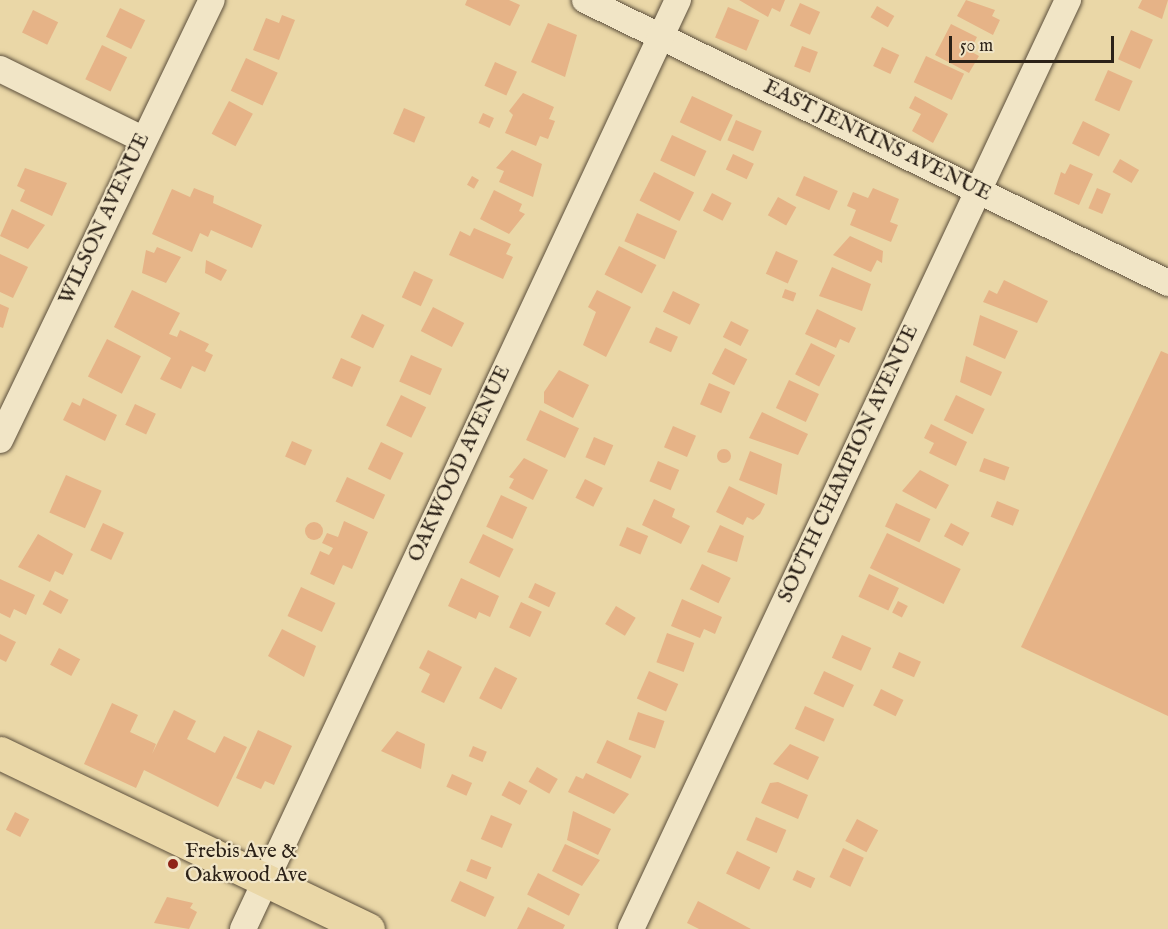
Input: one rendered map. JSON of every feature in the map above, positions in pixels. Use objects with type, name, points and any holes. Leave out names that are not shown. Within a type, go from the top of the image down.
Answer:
[{"type":"main road","points":[[0,753],[368,929]]},
{"type":"street","name":"WILSON AVENUE","points":[[0,440],[142,139],[212,0]]},
{"type":"street","name":"EAST JENKINS AVENUE","points":[[585,0],[1168,283]]},
{"type":"street","name":"OAKWOOD AVENUE","points":[[243,929],[678,0]]},
{"type":"street","name":"SOUTH CHAMPION AVENUE","points":[[631,929],[1068,0]]},
{"type":"street","points":[[0,69],[142,139]]},
{"type":"building","points":[[467,0],[509,0],[520,5],[510,26],[465,5]]},
{"type":"building","points":[[739,0],[785,0],[780,12],[772,8],[768,17]]},
{"type":"building","points":[[966,0],[995,10],[992,16],[1000,20],[993,35],[957,16]]},
{"type":"building","points":[[1142,0],[1168,0],[1162,19],[1138,8]]},
{"type":"building","points":[[800,3],[820,12],[810,35],[790,26]]},
{"type":"building","points":[[877,6],[894,16],[888,27],[870,17]]},
{"type":"building","points":[[728,7],[759,20],[746,51],[715,37]]},
{"type":"building","points":[[120,8],[145,20],[131,49],[106,37]]},
{"type":"building","points":[[33,10],[58,22],[47,45],[22,32]]},
{"type":"building","points":[[282,15],[295,20],[279,60],[253,50],[266,18],[279,23]]},
{"type":"building","points":[[548,23],[577,35],[565,77],[531,62]]},
{"type":"building","points":[[951,24],[977,37],[970,51],[979,56],[969,73],[935,55]]},
{"type":"building","points":[[1131,30],[1153,40],[1140,69],[1118,59]]},
{"type":"building","points":[[102,45],[127,57],[111,91],[85,79]]},
{"type":"building","points":[[802,46],[818,52],[810,73],[794,67]]},
{"type":"building","points":[[882,47],[899,55],[890,74],[873,66]]},
{"type":"building","points":[[926,56],[964,74],[952,100],[914,82]]},
{"type":"building","points":[[246,58],[278,73],[263,105],[231,91]]},
{"type":"building","points":[[495,62],[517,72],[506,96],[484,86]]},
{"type":"building","points":[[1108,70],[1133,81],[1119,111],[1095,100]]},
{"type":"building","points":[[523,93],[554,107],[549,119],[555,121],[548,139],[540,136],[536,146],[505,133],[513,115],[509,111]]},
{"type":"building","points":[[692,96],[733,115],[721,141],[680,122]]},
{"type":"building","points":[[915,96],[948,114],[933,143],[912,131],[921,114],[909,108]]},
{"type":"building","points":[[229,101],[253,114],[235,146],[212,134]]},
{"type":"building","points":[[404,108],[425,117],[414,143],[393,134]]},
{"type":"building","points":[[483,113],[494,118],[489,128],[479,123]]},
{"type":"building","points":[[736,120],[762,131],[753,151],[727,140]]},
{"type":"building","points":[[1083,121],[1110,134],[1099,157],[1072,143]]},
{"type":"building","points":[[672,135],[706,151],[695,176],[660,160]]},
{"type":"building","points":[[512,150],[542,164],[533,197],[499,182],[504,171],[496,168]]},
{"type":"building","points":[[733,154],[754,164],[747,179],[726,169]]},
{"type":"building","points":[[1120,159],[1139,170],[1132,183],[1112,172]]},
{"type":"building","points":[[1070,164],[1093,174],[1079,205],[1054,194],[1061,172],[1065,174]]},
{"type":"building","points":[[25,168],[67,183],[52,216],[20,201],[25,190],[17,186]]},
{"type":"building","points":[[654,172],[694,192],[680,221],[639,201]]},
{"type":"building","points":[[472,176],[479,180],[474,189],[467,185]]},
{"type":"building","points":[[804,176],[838,191],[829,210],[795,195]]},
{"type":"building","points":[[194,188],[214,196],[213,203],[262,225],[252,248],[211,230],[208,237],[200,233],[192,252],[152,234],[172,189],[190,197]]},
{"type":"building","points":[[873,188],[899,199],[890,222],[898,225],[891,242],[850,225],[856,210],[847,206],[853,192],[868,198]]},
{"type":"building","points":[[1097,188],[1111,194],[1102,214],[1088,208]]},
{"type":"building","points":[[494,190],[522,204],[519,211],[525,214],[509,234],[480,219]]},
{"type":"building","points":[[712,193],[732,203],[723,221],[703,211]]},
{"type":"building","points":[[778,197],[796,207],[786,226],[768,215]]},
{"type":"building","points":[[12,209],[45,225],[28,249],[0,236]]},
{"type":"building","points":[[637,213],[677,231],[665,259],[624,241]]},
{"type":"building","points":[[474,228],[511,244],[506,254],[513,257],[503,279],[449,255],[460,231],[470,236]]},
{"type":"building","points":[[850,236],[883,251],[882,263],[877,260],[871,272],[833,255]]},
{"type":"building","points":[[619,246],[656,265],[642,294],[604,275]]},
{"type":"building","points":[[157,247],[181,257],[166,283],[142,273],[146,250],[154,253]]},
{"type":"building","points":[[776,251],[798,261],[788,284],[766,274]]},
{"type":"building","points":[[0,254],[28,267],[13,298],[0,292]]},
{"type":"building","points":[[206,260],[227,270],[221,281],[205,273]]},
{"type":"building","points":[[832,267],[871,284],[862,311],[819,296]]},
{"type":"building","points":[[414,271],[433,280],[421,306],[402,297]]},
{"type":"building","points":[[1004,280],[1048,301],[1037,323],[983,302],[989,290],[997,294]]},
{"type":"building","points":[[785,289],[796,293],[793,302],[782,297]]},
{"type":"building","points":[[132,290],[180,313],[169,334],[177,337],[180,330],[209,344],[205,351],[213,355],[205,372],[192,366],[181,389],[160,379],[171,358],[114,327]]},
{"type":"building","points":[[597,290],[631,307],[606,357],[583,345],[596,312],[588,307]]},
{"type":"building","points":[[673,291],[700,304],[690,325],[663,312]]},
{"type":"building","points":[[0,304],[9,308],[3,328],[0,327]]},
{"type":"building","points":[[433,307],[464,323],[452,347],[421,331]]},
{"type":"building","points":[[817,309],[856,328],[849,343],[840,339],[836,348],[805,334]]},
{"type":"building","points":[[362,314],[384,325],[373,348],[351,337]]},
{"type":"building","points":[[980,315],[1018,331],[1005,359],[973,345]]},
{"type":"building","points":[[731,321],[749,330],[741,346],[723,337]]},
{"type":"building","points":[[656,327],[678,337],[671,352],[649,343]]},
{"type":"building","points":[[107,339],[141,356],[122,394],[88,376]]},
{"type":"building","points":[[811,343],[835,355],[819,386],[795,374]]},
{"type":"building","points":[[725,348],[747,359],[734,385],[712,374]]},
{"type":"building","points":[[1161,351],[1168,354],[1168,716],[1021,647]]},
{"type":"building","points":[[411,355],[442,369],[430,395],[399,381]]},
{"type":"building","points":[[966,356],[1002,372],[991,396],[960,382]]},
{"type":"building","points":[[341,358],[361,367],[352,387],[332,378]]},
{"type":"building","points":[[559,370],[589,385],[573,418],[544,403],[544,392]]},
{"type":"building","points":[[789,380],[819,394],[806,422],[776,408]]},
{"type":"building","points":[[709,383],[730,392],[721,413],[700,404]]},
{"type":"building","points":[[401,395],[426,407],[411,438],[386,426]]},
{"type":"building","points":[[956,395],[985,409],[972,434],[944,420]]},
{"type":"building","points":[[83,398],[117,415],[105,441],[63,420],[72,402],[80,406]]},
{"type":"building","points":[[135,404],[156,414],[146,435],[125,425]]},
{"type":"building","points":[[540,410],[579,428],[565,458],[526,440]]},
{"type":"building","points":[[762,412],[808,434],[798,455],[749,438]]},
{"type":"building","points":[[931,424],[967,442],[956,466],[929,453],[934,443],[924,438]]},
{"type":"building","points":[[673,426],[696,436],[687,457],[664,447]]},
{"type":"building","points":[[594,437],[613,445],[605,465],[585,457]]},
{"type":"building","points":[[292,441],[312,450],[305,465],[285,457]]},
{"type":"building","points":[[381,442],[403,453],[390,480],[368,469]]},
{"type":"building","points":[[721,449],[727,449],[731,456],[727,463],[721,463],[717,459],[717,453]]},
{"type":"building","points":[[750,451],[782,464],[777,495],[739,480]]},
{"type":"building","points":[[524,458],[548,470],[533,500],[509,488],[514,479],[509,477]]},
{"type":"building","points":[[984,458],[1009,467],[1005,480],[979,471]]},
{"type":"building","points":[[658,461],[679,470],[671,490],[649,481]]},
{"type":"building","points":[[920,470],[949,485],[936,509],[902,491]]},
{"type":"building","points":[[66,475],[102,491],[85,528],[49,512]]},
{"type":"building","points":[[347,477],[385,495],[374,519],[336,501]]},
{"type":"building","points":[[585,479],[603,488],[593,507],[575,498]]},
{"type":"building","points":[[729,486],[765,504],[760,514],[753,520],[747,517],[743,525],[716,512]]},
{"type":"building","points":[[501,495],[527,507],[512,539],[486,527]]},
{"type":"building","points":[[654,499],[675,509],[672,517],[690,526],[681,544],[642,525]]},
{"type":"building","points":[[997,501],[1019,510],[1013,526],[991,517]]},
{"type":"building","points":[[896,503],[930,519],[919,543],[885,527]]},
{"type":"building","points":[[344,521],[368,532],[352,569],[343,565],[334,585],[310,574],[320,551],[329,555],[333,548],[322,543],[327,533],[338,537]]},
{"type":"building","points":[[310,522],[318,522],[323,527],[321,538],[310,540],[305,535],[305,527]]},
{"type":"building","points":[[103,523],[124,533],[111,560],[90,550]]},
{"type":"building","points":[[951,523],[970,533],[962,546],[944,536]]},
{"type":"building","points":[[720,525],[744,536],[737,562],[707,552]]},
{"type":"building","points":[[627,527],[648,536],[640,554],[619,545]]},
{"type":"building","points":[[887,533],[961,569],[944,604],[870,568]]},
{"type":"building","points":[[38,534],[73,554],[63,575],[55,571],[50,582],[18,567]]},
{"type":"building","points":[[483,534],[514,549],[500,578],[469,563]]},
{"type":"building","points":[[702,564],[731,578],[718,603],[690,589]]},
{"type":"building","points":[[869,574],[899,588],[888,611],[858,597]]},
{"type":"building","points":[[461,578],[499,596],[490,617],[479,612],[476,619],[448,606]]},
{"type":"building","points":[[0,579],[35,595],[26,615],[14,609],[10,618],[0,613]]},
{"type":"building","points":[[535,583],[556,593],[549,607],[528,598]]},
{"type":"building","points":[[301,587],[335,603],[322,632],[287,616]]},
{"type":"building","points":[[50,590],[69,600],[61,614],[42,604]]},
{"type":"building","points":[[682,599],[722,617],[715,634],[704,629],[700,638],[671,626]]},
{"type":"building","points":[[898,601],[908,606],[902,618],[892,613]]},
{"type":"building","points":[[521,602],[542,612],[530,637],[509,627]]},
{"type":"building","points":[[616,606],[636,618],[625,636],[605,624]]},
{"type":"building","points":[[282,629],[316,646],[304,677],[268,656]]},
{"type":"building","points":[[667,633],[694,643],[684,672],[656,662]]},
{"type":"building","points":[[0,634],[16,642],[6,662],[0,659]]},
{"type":"building","points":[[842,635],[871,648],[861,671],[832,658]]},
{"type":"building","points":[[59,648],[80,659],[71,676],[50,665]]},
{"type":"building","points":[[428,650],[462,667],[444,703],[421,692],[430,674],[419,668]]},
{"type":"building","points":[[899,652],[921,662],[914,677],[892,668]]},
{"type":"building","points":[[495,667],[517,678],[501,710],[479,698]]},
{"type":"building","points":[[649,671],[678,684],[666,711],[637,698]]},
{"type":"building","points":[[824,671],[854,685],[843,708],[813,694]]},
{"type":"building","points":[[881,689],[903,700],[896,716],[873,705]]},
{"type":"building","points":[[112,703],[138,715],[130,732],[156,744],[152,754],[174,710],[196,721],[187,739],[215,753],[224,736],[247,747],[218,807],[144,770],[136,788],[84,764]]},
{"type":"building","points":[[805,706],[834,719],[824,742],[795,729]]},
{"type":"building","points":[[638,712],[664,721],[655,749],[629,739]]},
{"type":"building","points":[[258,730],[292,746],[274,785],[265,781],[261,789],[236,778]]},
{"type":"building","points":[[397,731],[425,744],[421,769],[381,751]]},
{"type":"building","points":[[607,740],[641,756],[631,779],[596,763]]},
{"type":"building","points":[[790,744],[819,757],[808,780],[773,764]]},
{"type":"building","points":[[473,746],[487,752],[483,762],[469,756]]},
{"type":"building","points":[[537,767],[558,779],[549,794],[528,782]]},
{"type":"building","points":[[586,773],[629,794],[614,814],[568,792],[576,776],[583,779]]},
{"type":"building","points":[[452,774],[472,783],[466,796],[446,787]]},
{"type":"building","points":[[509,781],[528,791],[520,805],[501,795]]},
{"type":"building","points":[[778,782],[808,795],[798,819],[761,803],[770,783]]},
{"type":"building","points":[[573,811],[611,829],[598,855],[567,840]]},
{"type":"building","points":[[15,812],[29,819],[20,837],[6,830]]},
{"type":"building","points":[[491,815],[512,824],[502,848],[481,839]]},
{"type":"building","points":[[756,817],[786,830],[777,853],[746,840]]},
{"type":"building","points":[[857,819],[878,830],[866,852],[845,841]]},
{"type":"building","points":[[565,844],[600,860],[582,886],[552,871]]},
{"type":"building","points":[[843,848],[864,858],[850,887],[829,877]]},
{"type":"building","points":[[737,851],[770,867],[759,890],[726,873]]},
{"type":"building","points":[[471,859],[491,867],[487,879],[466,871]]},
{"type":"building","points":[[797,870],[815,878],[811,888],[793,880]]},
{"type":"building","points":[[538,873],[580,894],[569,916],[527,894]]},
{"type":"building","points":[[460,881],[494,897],[485,917],[451,901]]},
{"type":"building","points":[[167,897],[193,903],[190,908],[197,912],[189,929],[154,923]]},
{"type":"building","points":[[698,901],[751,929],[699,929],[687,923]]},
{"type":"building","points":[[528,907],[565,925],[563,929],[517,929]]},
{"type":"place","name":"Frebis Ave & Oakwood Ave","points":[[173,864]]}]
